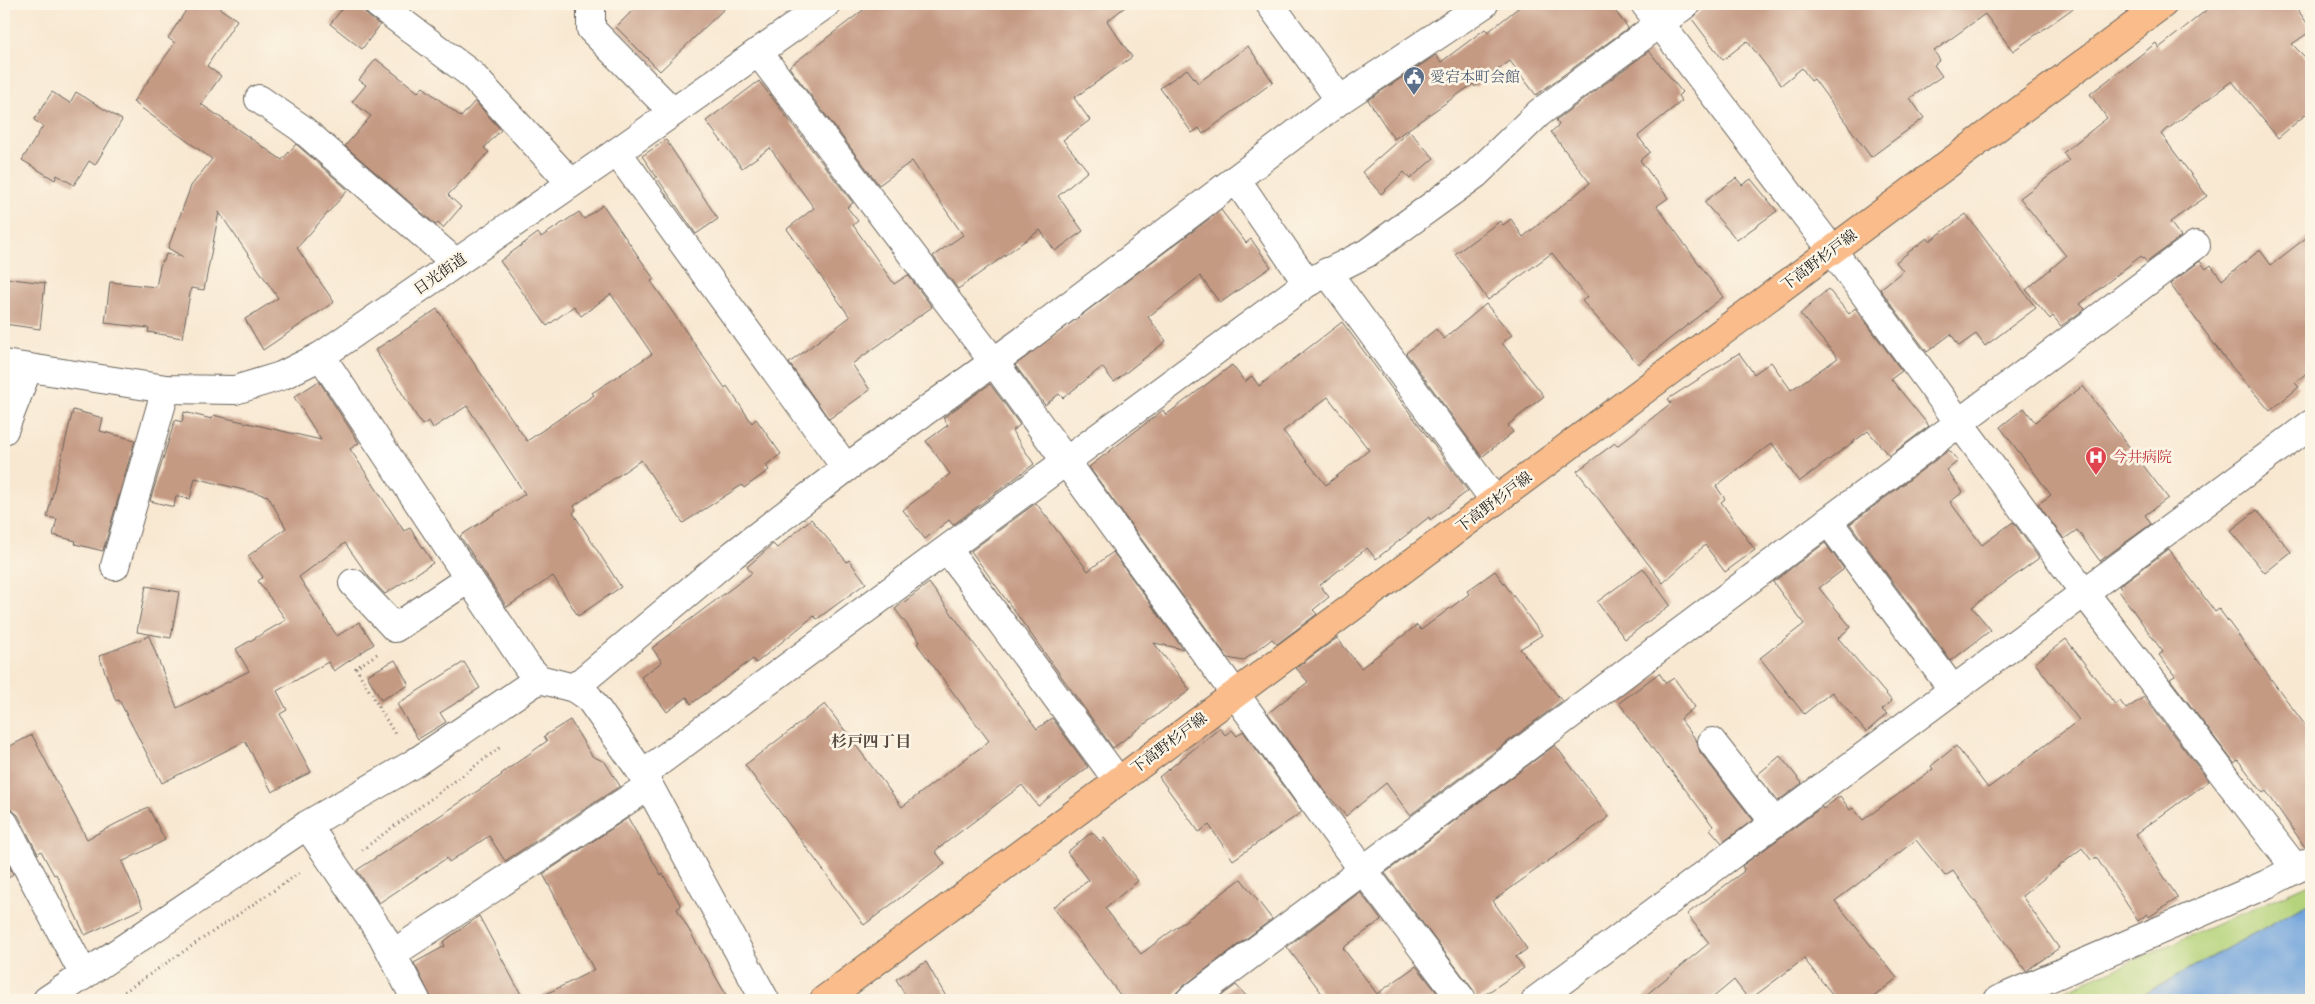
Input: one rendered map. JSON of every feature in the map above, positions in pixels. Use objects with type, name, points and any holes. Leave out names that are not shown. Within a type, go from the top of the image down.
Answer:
[{"type":"main road","name":"下高野杉戸線","points":[[824,1000],[2163,4]]},
{"type":"street","points":[[378,4],[472,74],[571,183]]},
{"type":"street","points":[[591,4],[591,29],[673,112]]},
{"type":"street","name":"日光街道","points":[[16,366],[166,389],[235,390],[281,376],[321,356],[617,152],[826,4]]},
{"type":"street","points":[[1270,4],[1340,100]]},
{"type":"street","points":[[574,688],[734,554],[846,468],[993,361],[1340,100],[1484,4]]},
{"type":"street","points":[[392,954],[645,779],[659,762],[948,550],[1067,460],[1317,278],[1367,252],[1476,174],[1539,113],[1652,14],[1686,4]]},
{"type":"street","points":[[1652,14],[1832,250],[2084,592],[2304,865],[2267,884],[1998,1000]]},
{"type":"street","points":[[758,52],[1067,460],[1363,870],[1462,1000]]},
{"type":"street","points":[[259,99],[301,128],[456,263]]},
{"type":"street","points":[[617,152],[846,468]]},
{"type":"street","points":[[1236,179],[1495,501]]},
{"type":"street","points":[[1190,1000],[2196,245]]},
{"type":"street","points":[[321,356],[527,666],[539,679],[574,688],[588,698],[645,779],[765,1000]]},
{"type":"street","points":[[4,430],[16,366]]},
{"type":"street","points":[[115,566],[166,389]]},
{"type":"street","points":[[1536,1000],[2311,424]]},
{"type":"street","points":[[1828,521],[1953,690]]},
{"type":"street","points":[[948,550],[1118,781]]},
{"type":"street","points":[[353,583],[395,628],[468,579]]},
{"type":"street","points":[[47,1000],[307,825],[393,775],[539,679]]},
{"type":"street","points":[[1712,742],[1775,823]]},
{"type":"street","points":[[4,823],[84,975]]},
{"type":"street","points":[[307,825],[382,935],[416,1000]]},
{"type":"path","points":[[393,775],[398,739],[356,668],[390,645],[395,628]]},
{"type":"path","points":[[361,850],[509,740]]},
{"type":"path","points":[[112,1000],[304,870]]},
{"type":"green space","points":[[2311,883],[2311,902],[2132,1000],[2043,1000]]},
{"type":"water","points":[[2311,902],[2311,1000],[2132,1000],[2152,990]]},
{"type":"building","points":[[190,4],[213,4],[237,20],[207,66],[221,76],[201,104],[282,160],[296,144],[348,190],[297,248],[334,302],[263,350],[245,319],[278,298],[219,212],[204,290],[191,288],[182,338],[148,332],[149,328],[105,323],[110,282],[156,287],[161,261],[164,261],[166,254],[183,257],[168,248],[191,186],[212,159],[133,102],[175,43],[168,38]]},
{"type":"building","points":[[346,4],[363,4],[364,11],[368,16],[380,25],[362,49],[330,24]]},
{"type":"building","points":[[639,4],[729,4],[660,71],[616,27]]},
{"type":"building","points":[[871,4],[1129,4],[1107,21],[1132,57],[1074,98],[1090,120],[1063,140],[1088,171],[1058,196],[1083,231],[1055,251],[1040,230],[958,289],[933,256],[963,235],[912,161],[879,185],[789,67]]},
{"type":"building","points":[[1523,4],[1610,4],[1628,28],[1536,95],[1510,61],[1475,87],[1473,84],[1394,139],[1368,100],[1436,55],[1441,62],[1485,29],[1488,32]]},
{"type":"building","points":[[1707,4],[2079,4],[2013,51],[1985,14],[1934,51],[1940,60],[1934,65],[1942,76],[1910,98],[1924,118],[1871,157],[1814,79],[1811,81],[1802,68],[1781,85],[1747,41],[1723,60],[1692,19]]},
{"type":"building","points":[[2214,4],[2294,4],[2311,29],[2311,31],[2292,44],[2311,63],[2311,110],[2278,138],[2232,81],[2161,134],[2207,196],[2170,222],[2181,237],[2147,262],[2141,256],[2080,304],[2085,309],[2061,326],[2053,316],[2050,319],[2026,290],[2066,256],[2020,198],[2069,161],[2063,153],[2107,118],[2090,94],[2156,43],[2159,48]]},
{"type":"building","points":[[1248,46],[1273,82],[1203,134],[1199,128],[1192,133],[1160,88],[1187,69],[1198,83]]},
{"type":"building","points":[[1649,51],[1682,92],[1678,96],[1682,101],[1638,136],[1650,152],[1640,160],[1668,198],[1657,206],[1723,297],[1638,364],[1582,301],[1587,297],[1552,253],[1488,300],[1455,254],[1500,221],[1503,225],[1511,219],[1523,237],[1590,183],[1551,132],[1559,125],[1556,120]]},
{"type":"building","points":[[376,59],[418,92],[423,87],[461,117],[475,101],[501,130],[484,148],[489,152],[448,195],[461,207],[443,228],[438,223],[436,225],[345,146],[371,116],[352,102],[366,85],[359,80]]},
{"type":"building","points":[[759,81],[853,203],[847,207],[858,221],[853,225],[894,284],[908,275],[932,307],[852,364],[870,390],[829,419],[789,363],[850,317],[787,229],[814,208],[770,148],[742,168],[706,121]]},
{"type":"building","points":[[52,92],[70,103],[76,92],[122,120],[95,165],[89,161],[74,185],[57,175],[55,180],[22,160],[43,126],[34,120]]},
{"type":"building","points":[[1409,131],[1434,158],[1410,179],[1404,172],[1381,194],[1362,172]]},
{"type":"building","points":[[666,140],[718,219],[696,234],[642,156]]},
{"type":"building","points":[[1736,178],[1742,185],[1751,179],[1777,211],[1737,240],[1704,202]]},
{"type":"building","points":[[603,205],[654,279],[651,281],[725,388],[727,386],[752,423],[756,419],[781,454],[766,465],[769,470],[744,488],[742,485],[683,523],[641,460],[574,506],[576,510],[573,513],[621,587],[578,616],[553,576],[507,607],[460,536],[525,494],[467,406],[433,428],[429,421],[422,425],[375,350],[437,309],[527,441],[594,395],[592,393],[652,354],[611,294],[581,316],[574,306],[547,326],[500,261],[538,233],[541,237],[579,212],[584,219]]},
{"type":"building","points":[[1221,210],[1246,243],[1251,239],[1271,267],[1220,303],[1200,276],[1148,317],[1166,341],[1114,382],[1102,367],[1063,398],[1059,394],[1045,405],[1015,365]]},
{"type":"building","points":[[1966,214],[2036,308],[1985,346],[1976,334],[1959,346],[1951,334],[1927,352],[1880,289],[1903,271],[1896,262],[1927,238],[1930,241]]},
{"type":"building","points":[[2311,234],[2311,369],[2295,383],[2299,387],[2270,411],[2225,359],[2170,284],[2200,261],[2206,269],[2211,265],[2222,280],[2260,250],[2271,265]]},
{"type":"building","points":[[4,278],[45,283],[40,329],[4,324]]},
{"type":"building","points":[[1828,289],[1849,314],[1855,308],[1902,371],[1891,379],[1929,426],[1889,456],[1868,431],[1799,482],[1772,443],[1716,486],[1725,499],[1721,502],[1755,550],[1725,572],[1705,545],[1663,583],[1577,471],[1615,443],[1617,446],[1671,403],[1668,399],[1739,353],[1754,374],[1771,362],[1791,390],[1838,358],[1800,314]]},
{"type":"building","points":[[1486,304],[1512,335],[1502,343],[1544,396],[1508,425],[1513,432],[1482,457],[1406,353],[1436,329],[1444,339]]},
{"type":"building","points":[[1342,322],[1468,491],[1430,520],[1429,517],[1376,559],[1367,548],[1320,585],[1329,597],[1313,610],[1317,614],[1277,644],[1272,639],[1243,661],[1228,658],[1089,467],[1163,410],[1166,415],[1232,365],[1245,382],[1252,376],[1259,386]],"holes":[[[1328,397],[1369,450],[1326,485],[1283,431]]]},
{"type":"building","points":[[319,381],[359,443],[350,449],[404,531],[410,528],[433,563],[385,594],[369,577],[345,543],[299,577],[337,636],[359,622],[374,644],[334,671],[328,662],[277,691],[287,710],[280,714],[311,772],[272,792],[245,741],[162,783],[119,700],[116,701],[99,656],[149,636],[177,708],[249,671],[236,649],[286,620],[258,581],[263,577],[248,556],[286,528],[268,496],[195,478],[190,499],[176,496],[174,507],[150,501],[175,420],[182,422],[184,412],[212,419],[213,415],[321,440],[294,397]]},
{"type":"building","points":[[990,384],[1020,425],[1012,431],[1034,464],[953,525],[949,520],[925,539],[903,510],[950,474],[926,441],[948,425],[943,418]]},
{"type":"building","points":[[2083,386],[2168,498],[2145,515],[2151,524],[2100,561],[2077,530],[2064,539],[2038,504],[2051,495],[2000,427],[2024,408],[2035,422]]},
{"type":"building","points":[[73,410],[103,418],[100,431],[135,440],[103,551],[75,544],[76,541],[53,535],[57,519],[47,517]]},
{"type":"building","points":[[1949,450],[1958,461],[1947,470],[1963,492],[1950,502],[1982,545],[2013,522],[2039,558],[1972,607],[1991,630],[1951,661],[1850,524]]},
{"type":"building","points":[[1036,503],[1088,571],[1113,552],[1183,649],[1154,643],[1190,690],[1113,748],[971,551]]},
{"type":"building","points":[[2257,510],[2291,552],[2265,573],[2230,531]]},
{"type":"building","points":[[811,519],[847,562],[849,560],[866,583],[817,619],[814,616],[756,663],[753,659],[691,704],[687,697],[667,712],[641,677],[662,662],[652,648],[752,573],[747,567],[773,544],[777,548]]},
{"type":"building","points":[[1825,543],[1844,569],[1819,588],[1851,627],[1838,638],[1892,701],[1882,710],[1887,714],[1866,732],[1832,692],[1804,714],[1760,658],[1804,624],[1773,582]]},
{"type":"building","points":[[2169,549],[2215,612],[2219,609],[2311,733],[2311,845],[2305,847],[2266,791],[2263,793],[2238,760],[2234,763],[2170,679],[2175,676],[2159,655],[2163,652],[2119,591],[2121,589],[2119,586]]},
{"type":"building","points":[[1643,568],[1670,605],[1625,639],[1597,602]]},
{"type":"building","points":[[1495,571],[1542,635],[1520,649],[1562,701],[1410,815],[1386,783],[1346,816],[1327,794],[1268,713],[1308,682],[1296,668],[1337,638],[1361,668],[1417,625],[1421,630],[1469,594],[1467,591]]},
{"type":"building","points":[[929,583],[1037,729],[1052,718],[1088,767],[1038,806],[1022,785],[935,851],[945,864],[864,925],[745,765],[825,704],[902,807],[989,741],[917,644],[920,642],[895,609]]},
{"type":"building","points":[[146,586],[179,592],[171,638],[137,632]]},
{"type":"building","points":[[2066,639],[2115,704],[2120,701],[2126,709],[2144,697],[2209,781],[2136,834],[2178,898],[2149,917],[2147,914],[2138,921],[2096,857],[2092,861],[2082,848],[2022,896],[2059,948],[2026,971],[1953,871],[1945,876],[1916,840],[1835,901],[1897,978],[1870,1000],[1837,1000],[1804,959],[1749,1000],[1734,980],[1710,1000],[1640,1000],[1709,943],[1687,914],[1743,872],[1742,866],[1822,807],[1823,809],[1840,796],[1850,810],[1853,808],[1863,820],[1933,769],[1931,766],[1956,746],[1988,788],[2079,720],[2035,663]]},
{"type":"building","points":[[395,660],[409,685],[381,700],[367,675]]},
{"type":"building","points":[[464,662],[480,688],[440,713],[446,722],[418,739],[397,704]]},
{"type":"building","points":[[1659,673],[1666,683],[1674,678],[1695,707],[1680,719],[1697,741],[1700,752],[1753,820],[1722,843],[1710,829],[1713,826],[1619,703]]},
{"type":"building","points":[[570,720],[592,756],[605,762],[620,786],[505,861],[489,836],[449,862],[447,858],[379,903],[357,870],[502,775],[547,741],[544,736]]},
{"type":"building","points":[[1220,728],[1225,735],[1232,730],[1237,736],[1243,731],[1302,812],[1233,860],[1209,825],[1199,832],[1159,777]]},
{"type":"building","points":[[32,735],[87,839],[148,807],[165,840],[122,862],[143,908],[85,935],[56,874],[54,875],[41,851],[38,854],[18,815],[12,810],[4,808],[4,749]]},
{"type":"building","points":[[1555,745],[1609,817],[1493,901],[1527,949],[1516,957],[1524,968],[1477,1000],[1474,991],[1385,873]]},
{"type":"building","points":[[1780,756],[1802,783],[1778,801],[1757,775]]},
{"type":"building","points":[[628,818],[681,906],[677,909],[729,1000],[534,1000],[594,970],[543,874]]},
{"type":"building","points":[[1092,832],[1100,841],[1104,838],[1138,881],[1105,908],[1141,954],[1241,879],[1272,919],[1181,988],[1176,993],[1175,1000],[1124,1000],[1053,907],[1089,880],[1067,852]]},
{"type":"building","points":[[4,856],[13,874],[4,882]]},
{"type":"building","points":[[1360,892],[1381,920],[1343,948],[1377,994],[1416,966],[1443,1000],[1327,1000],[1287,947]]},
{"type":"building","points":[[479,916],[524,1000],[432,1000],[414,963],[445,946],[443,942]]},
{"type":"building","points":[[926,962],[948,1000],[908,1000],[896,979]]},
{"type":"building","points":[[1236,985],[1250,1000],[1216,1000]]},
{"type":"place","name":"愛宕本町会館","points":[[1414,96]]},
{"type":"place","name":"今井病院","points":[[2096,476]]},
{"type":"district","name":"杉戸四丁目","points":[[871,741]]}]
